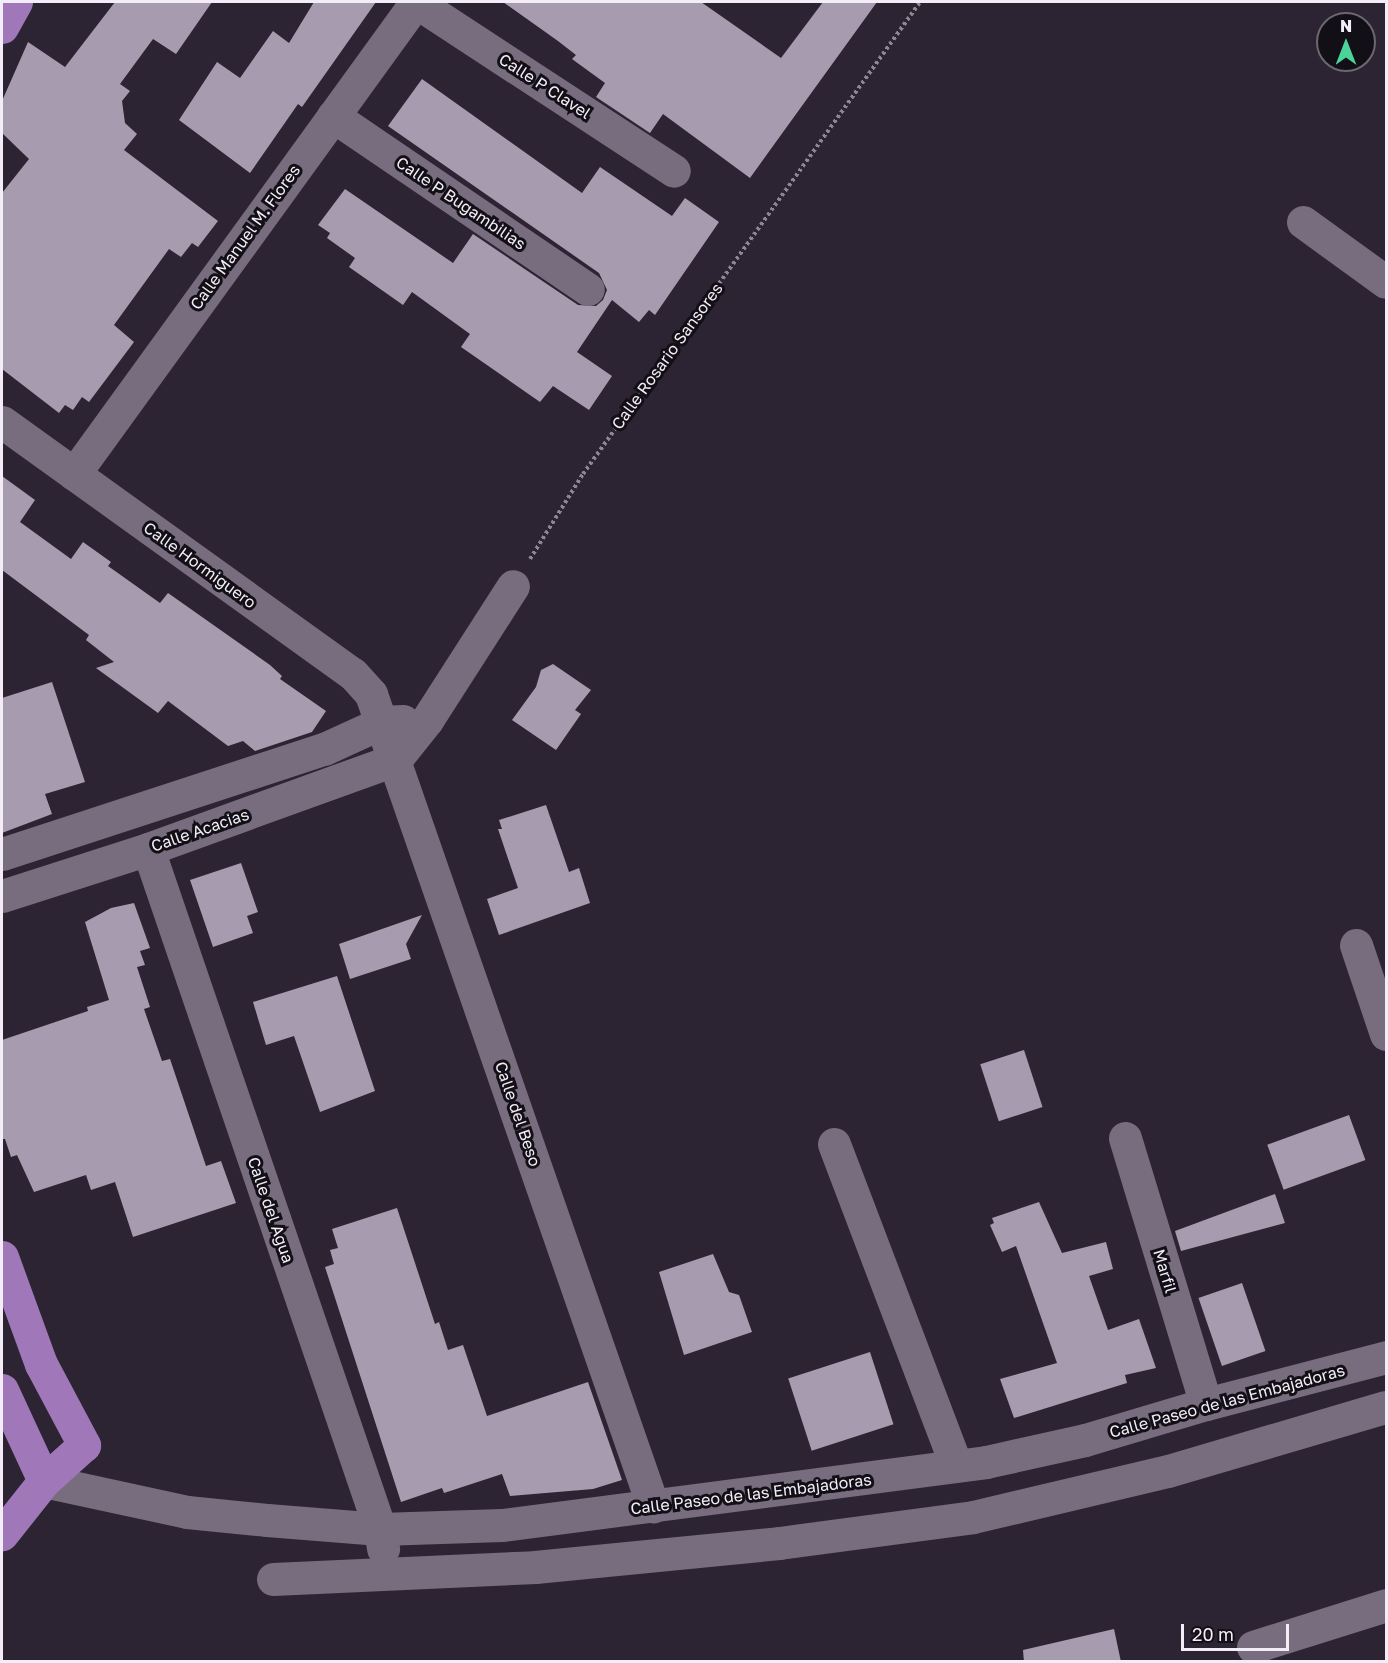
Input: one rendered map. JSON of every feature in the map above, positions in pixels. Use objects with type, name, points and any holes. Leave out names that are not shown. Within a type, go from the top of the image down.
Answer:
[{"type":"main road","points":[[2,27],[16,2]]},
{"type":"main road","points":[[2,1257],[41,1364],[84,1445],[44,1481],[2,1534]]},
{"type":"main road","points":[[2,1390],[44,1481]]},
{"type":"street","name":"Calle Manuel M. Flores","points":[[74,474],[416,2]]},
{"type":"street","name":"Calle P Clavel","points":[[416,2],[674,171]]},
{"type":"street","name":"Calle P Bugambilias","points":[[333,116],[588,289]]},
{"type":"street","points":[[1303,222],[1386,282]]},
{"type":"street","name":"Calle Hormiguero","points":[[2,422],[359,679],[371,694],[383,722]]},
{"type":"street","points":[[396,759],[427,720],[513,586]]},
{"type":"street","points":[[2,854],[324,749],[383,722],[427,720]]},
{"type":"street","name":"Calle del Beso","points":[[383,722],[653,1506]]},
{"type":"street","name":"Calle Acacias","points":[[2,896],[148,849],[396,759]]},
{"type":"street","name":"Calle del Agua","points":[[148,849],[380,1529],[387,1573]]},
{"type":"street","points":[[1356,945],[1386,1034]]},
{"type":"street","name":"Marfil","points":[[1125,1138],[1206,1404]]},
{"type":"street","points":[[834,1144],[956,1466]]},
{"type":"street","name":"Calle Paseo de las Embajadoras","points":[[44,1481],[187,1512],[380,1529],[502,1524],[956,1466],[1085,1440],[1206,1404],[1386,1357]]},
{"type":"street","points":[[273,1579],[546,1566],[779,1543],[973,1517],[1168,1471],[1386,1407]]},
{"type":"street","points":[[84,1445],[105,1493]]},
{"type":"street","points":[[1253,1647],[1386,1605]]},
{"type":"path","name":"Calle Rosario Sansores","points":[[513,586],[583,474],[920,2]]},
{"type":"building","points":[[115,2],[212,2],[176,54],[153,39],[120,84],[130,91],[122,101],[125,123],[137,134],[124,150],[218,221],[198,247],[192,243],[181,257],[169,249],[114,325],[134,342],[89,402],[82,397],[73,410],[65,405],[59,413],[2,369],[2,193],[29,159],[2,133],[2,101],[28,42],[65,67]]},
{"type":"building","points":[[314,2],[376,2],[302,107],[298,104],[250,173],[179,120],[217,62],[240,78],[273,31],[289,43]]},
{"type":"building","points":[[503,2],[701,2],[781,58],[823,2],[877,2],[750,178],[663,114],[650,133],[596,97],[605,83],[572,59],[576,55]]},
{"type":"building","points":[[422,79],[582,193],[600,167],[672,216],[685,198],[719,222],[655,315],[649,310],[639,322],[612,300],[577,352],[612,376],[589,410],[553,386],[540,402],[461,347],[470,334],[412,292],[403,305],[349,267],[355,258],[327,238],[330,233],[318,225],[345,189],[453,263],[473,234],[578,305],[596,306],[603,300],[607,290],[599,273],[388,126]]},
{"type":"building","points":[[2,476],[35,500],[20,522],[71,559],[83,542],[111,562],[108,566],[160,603],[168,593],[270,665],[282,676],[280,679],[326,711],[312,732],[255,751],[243,741],[228,746],[168,701],[158,713],[96,668],[114,662],[86,640],[89,635],[2,570]]},
{"type":"building","points":[[553,664],[591,690],[575,710],[581,714],[556,750],[512,720],[536,687],[541,670]]},
{"type":"building","points":[[52,682],[85,782],[45,794],[52,814],[2,833],[2,698]]},
{"type":"building","points":[[546,805],[569,872],[579,868],[590,903],[499,935],[487,899],[518,888],[498,829],[502,829],[499,820]]},
{"type":"building","points":[[241,863],[258,912],[247,916],[253,933],[213,947],[190,880]]},
{"type":"building","points":[[134,903],[150,948],[140,951],[145,965],[137,967],[150,1007],[144,1009],[162,1061],[170,1059],[206,1166],[221,1161],[236,1203],[133,1237],[115,1182],[91,1190],[86,1175],[34,1192],[17,1155],[11,1157],[5,1139],[2,1139],[2,1040],[88,1011],[87,1007],[109,1000],[85,922],[111,908]]},
{"type":"building","points":[[422,915],[406,944],[411,959],[350,979],[339,944]]},
{"type":"building","points":[[337,976],[375,1091],[320,1112],[294,1036],[266,1045],[253,1002]]},
{"type":"building","points":[[1024,1050],[1043,1107],[999,1121],[980,1064]]},
{"type":"building","points":[[1349,1115],[1365,1160],[1284,1190],[1267,1145]]},
{"type":"building","points":[[1275,1194],[1285,1223],[1181,1251],[1175,1231]]},
{"type":"building","points":[[1039,1202],[1062,1253],[1106,1242],[1113,1269],[1089,1276],[1108,1330],[1139,1319],[1156,1368],[1125,1375],[1127,1383],[1014,1418],[1000,1379],[1057,1363],[1016,1246],[1002,1252],[990,1225],[994,1223],[992,1218]]},
{"type":"building","points":[[397,1208],[435,1324],[439,1322],[448,1350],[463,1345],[487,1416],[588,1382],[622,1480],[593,1489],[510,1496],[502,1474],[444,1493],[442,1488],[401,1502],[325,1267],[334,1264],[330,1250],[338,1248],[332,1229]]},
{"type":"building","points":[[713,1254],[729,1292],[739,1295],[752,1332],[684,1355],[659,1272]]},
{"type":"building","points":[[1242,1283],[1265,1351],[1222,1366],[1199,1298]]},
{"type":"building","points":[[870,1352],[893,1424],[812,1451],[788,1379]]},
{"type":"building","points":[[1114,1629],[1121,1662],[1024,1662],[1023,1650]]}]
